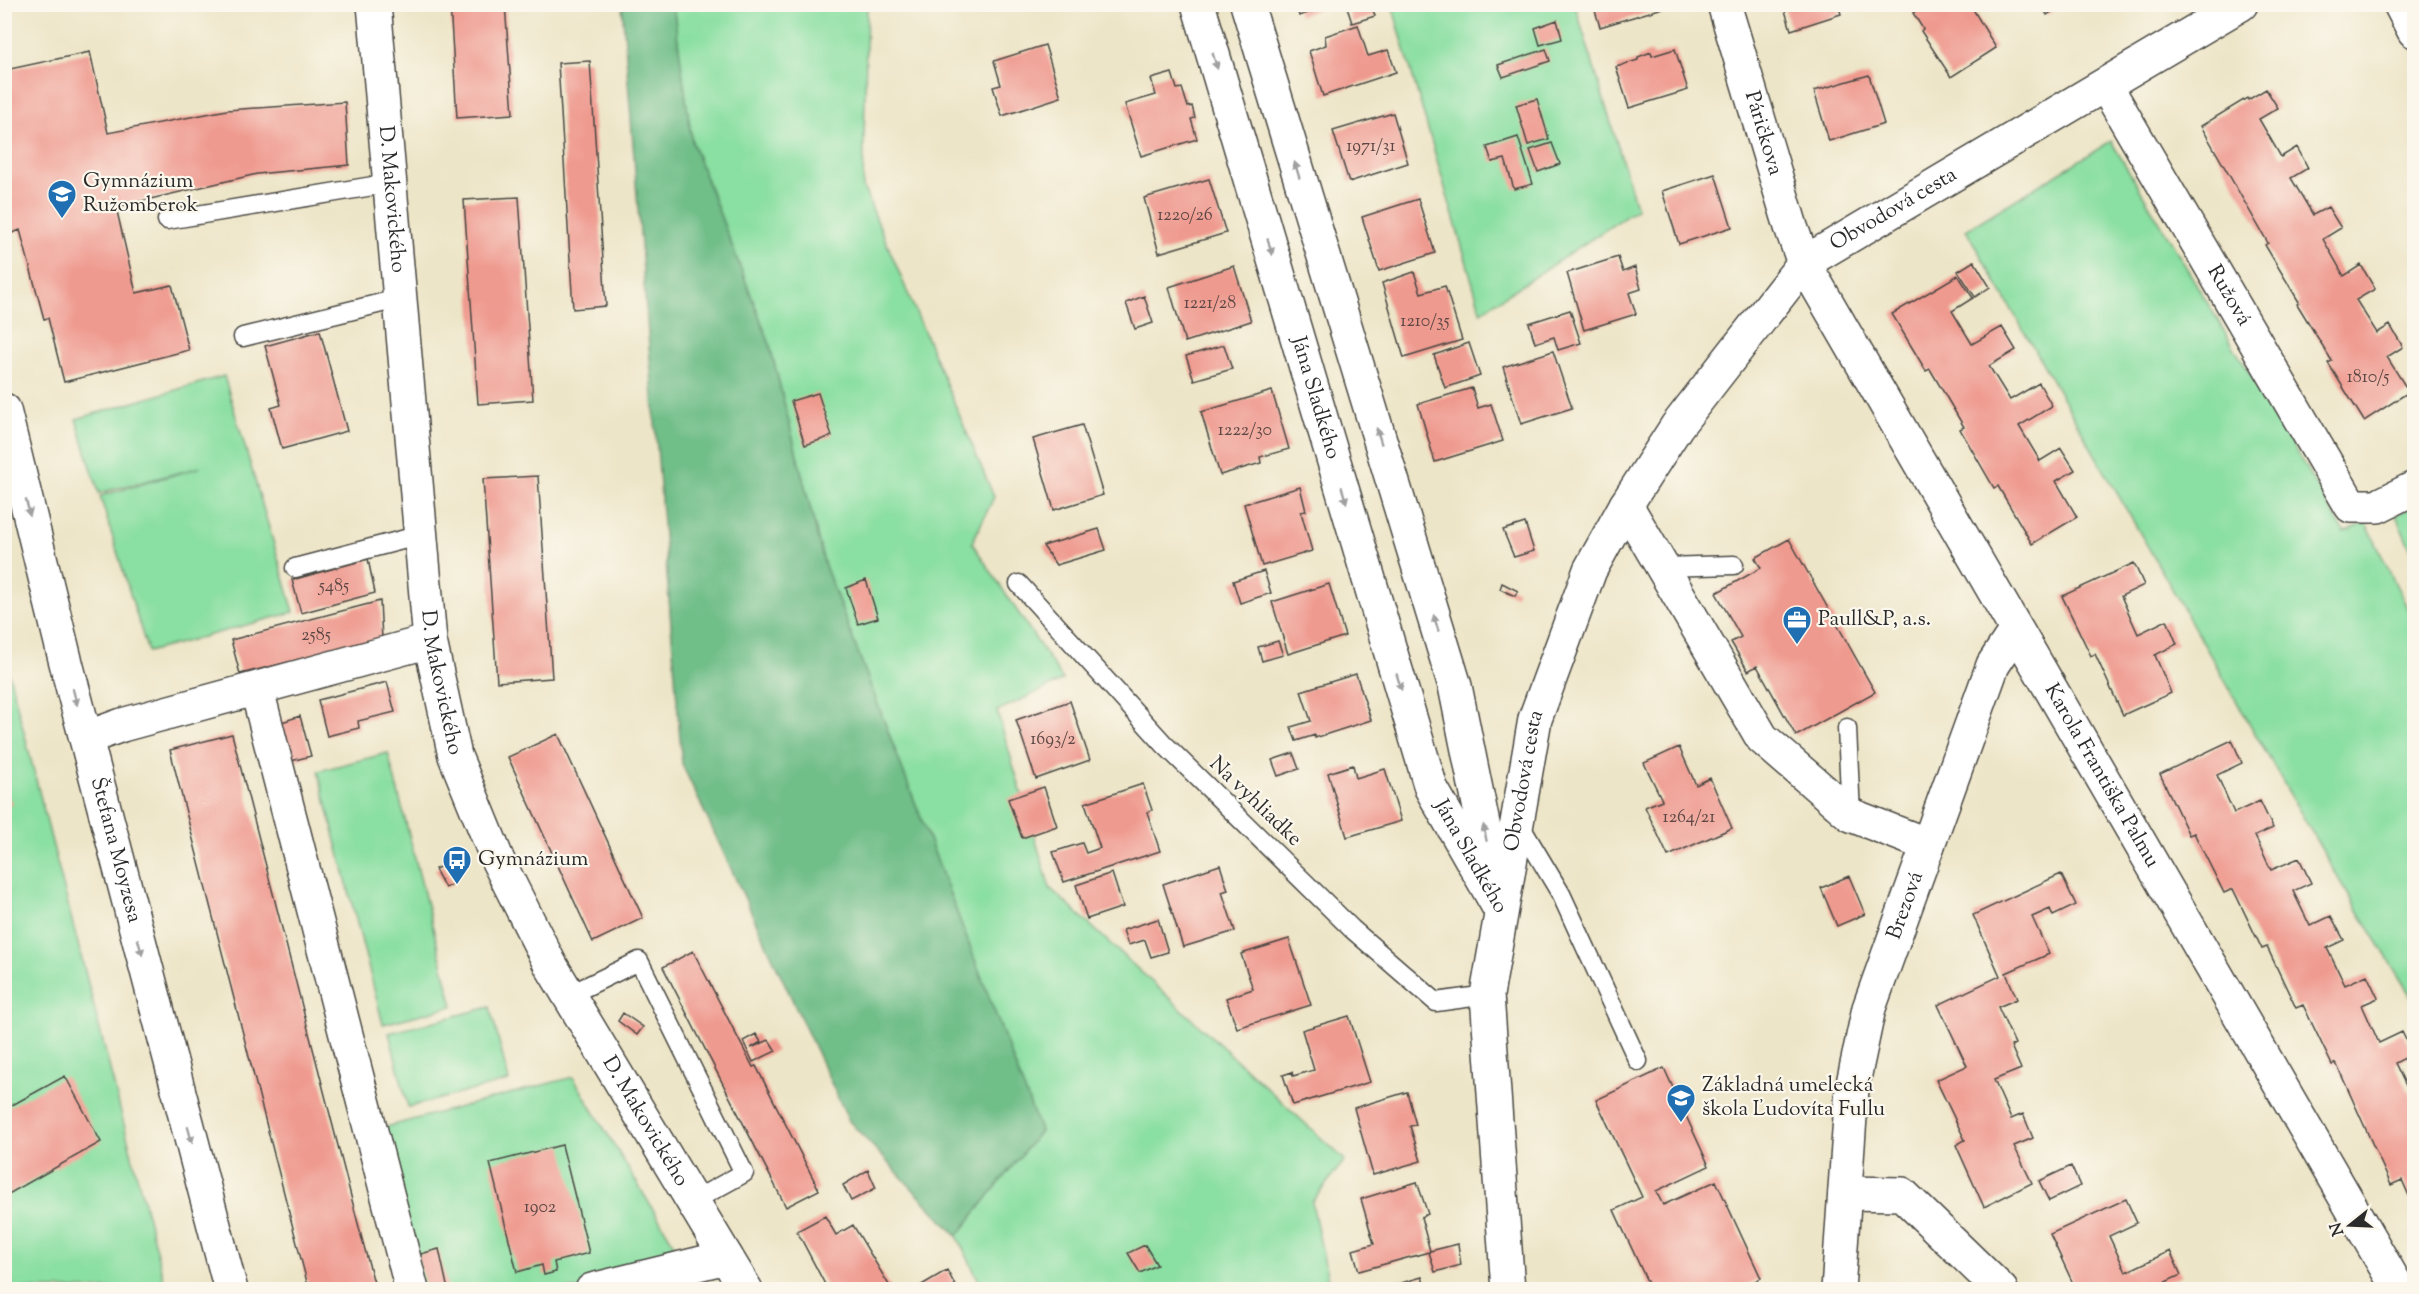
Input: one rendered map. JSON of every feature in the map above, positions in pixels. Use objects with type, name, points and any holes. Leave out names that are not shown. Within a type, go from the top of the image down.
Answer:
[{"type":"street","name":"D. Makovického","points":[[374,4],[402,298],[430,641],[455,756],[498,861],[550,964],[746,1290]]},
{"type":"street","name":"Jána Sladkého","points":[[1198,4],[1431,788],[1501,911]]},
{"type":"street","name":"Jána Sladkého","points":[[1247,4],[1455,686],[1501,911]]},
{"type":"street","name":"Páričkova","points":[[1724,4],[1804,263]]},
{"type":"street","name":"Obvodová cesta","points":[[1512,1284],[1487,995],[1535,719],[1590,570],[1626,506],[1677,426],[1804,263],[2241,4]]},
{"type":"street","points":[[2400,4],[2415,30]]},
{"type":"street","name":"Ružová","points":[[2106,86],[2351,506],[2378,506],[2415,488]]},
{"type":"street","name":"Karola Františka Palmu","points":[[1804,263],[2399,1290]]},
{"type":"street","name":"Štefana Moyzesa","points":[[4,410],[86,738],[231,1290]]},
{"type":"street","points":[[1626,506],[1762,738],[1851,815],[1928,845]]},
{"type":"street","name":"Brezová","points":[[1838,1290],[1852,1088],[1869,1008],[1993,665],[2016,630]]},
{"type":"street","points":[[86,738],[122,725],[430,641]]},
{"type":"street","points":[[257,690],[412,1290]]},
{"type":"street","points":[[1845,1193],[1902,1194],[2001,1290]]},
{"type":"street","points":[[592,1290],[726,1257]]},
{"type":"lane","points":[[167,220],[391,183]]},
{"type":"lane","points":[[243,337],[402,298]]},
{"type":"lane","points":[[295,568],[421,535]]},
{"type":"lane","points":[[1662,567],[1734,565]]},
{"type":"lane","name":"Na vyhliadke","points":[[1019,584],[1164,744],[1352,929],[1436,1002],[1487,995]]},
{"type":"lane","points":[[1847,728],[1851,815]]},
{"type":"lane","points":[[1517,820],[1561,894],[1638,1061]]},
{"type":"lane","points":[[569,995],[639,962],[744,1173],[693,1201]]},
{"type":"green space","points":[[622,5],[673,5],[692,142],[769,342],[824,563],[1040,1131],[957,1236],[849,1121],[682,764]]},
{"type":"green space","points":[[673,5],[867,5],[863,187],[994,497],[972,543],[1063,680],[997,711],[1050,888],[1345,1160],[1312,1202],[1330,1289],[983,1289],[957,1236],[1040,1131],[824,563],[769,342],[692,142]]},
{"type":"green space","points":[[1392,5],[1575,5],[1637,209],[1481,312]]},
{"type":"green space","points":[[2111,141],[2344,532],[2366,523],[2414,622],[2414,1001],[2341,883],[1966,230]]},
{"type":"green space","points":[[224,376],[294,612],[148,652],[100,496],[201,467],[99,493],[76,419]]},
{"type":"green space","points":[[2414,506],[2414,557],[2396,515]]},
{"type":"green space","points":[[5,658],[166,1289],[5,1289]]},
{"type":"green space","points":[[388,753],[453,1006],[383,1024],[318,771]]},
{"type":"green space","points":[[490,1007],[509,1081],[408,1107],[389,1033]]},
{"type":"green space","points":[[573,1077],[701,1289],[419,1289],[378,1129]]},
{"type":"building","points":[[450,4],[505,4],[513,114],[457,118]]},
{"type":"building","points":[[1296,4],[1331,4],[1331,5],[1299,16]]},
{"type":"building","points":[[1346,4],[1371,4],[1375,16],[1352,23]]},
{"type":"building","points":[[1593,4],[1662,4],[1663,8],[1600,27]]},
{"type":"building","points":[[1783,4],[1838,4],[1841,14],[1791,30]]},
{"type":"building","points":[[1926,4],[1945,4],[1950,11],[1961,4],[1970,4],[1996,48],[1951,77],[1921,31],[1923,29],[1913,13]]},
{"type":"building","points":[[2041,4],[2064,4],[2047,15]]},
{"type":"building","points":[[1557,20],[1562,39],[1540,45],[1535,28]]},
{"type":"building","points":[[1358,25],[1368,56],[1388,50],[1396,72],[1323,96],[1309,51],[1326,45],[1325,36]]},
{"type":"building","points":[[1045,45],[1061,97],[1002,116],[993,87],[1001,85],[994,61]]},
{"type":"building","points":[[1546,49],[1550,61],[1503,77],[1498,65]]},
{"type":"building","points":[[1675,49],[1688,90],[1629,108],[1616,67],[1638,60],[1638,57],[1651,52],[1652,56]]},
{"type":"building","name":"Gymnázium Ružomberok","points":[[90,52],[108,133],[227,110],[345,102],[349,165],[257,174],[116,207],[136,293],[172,285],[189,350],[64,382],[48,318],[44,319],[20,230],[5,236],[5,70]]},
{"type":"building","points":[[590,61],[606,306],[573,309],[558,63]]},
{"type":"building","points":[[1172,73],[1177,89],[1182,88],[1188,107],[1192,106],[1195,118],[1191,119],[1197,139],[1141,156],[1125,104],[1156,95],[1151,79]]},
{"type":"building","points":[[1869,75],[1884,124],[1829,141],[1814,91]]},
{"type":"building","points":[[2266,89],[2278,108],[2259,119],[2281,157],[2297,147],[2308,168],[2291,178],[2313,215],[2328,207],[2341,228],[2323,239],[2344,276],[2361,265],[2375,289],[2356,300],[2377,333],[2390,325],[2403,347],[2387,357],[2409,392],[2364,421],[2328,363],[2332,361],[2297,304],[2299,302],[2265,245],[2268,243],[2201,126]]},
{"type":"building","points":[[1537,99],[1549,139],[1528,145],[1516,105]]},
{"type":"building","points":[[1393,113],[1408,163],[1349,182],[1333,131]]},
{"type":"building","points":[[1518,137],[1533,184],[1514,189],[1505,159],[1492,162],[1487,147]]},
{"type":"building","points":[[1552,143],[1560,164],[1538,172],[1530,150]]},
{"type":"building","points":[[1715,174],[1732,227],[1679,244],[1662,191]]},
{"type":"building","points":[[1209,179],[1226,233],[1159,253],[1144,198]]},
{"type":"building","points":[[519,197],[533,400],[478,404],[464,200]]},
{"type":"building","points":[[1418,199],[1435,253],[1379,271],[1362,217]]},
{"type":"building","points":[[1618,257],[1623,272],[1635,267],[1641,289],[1629,293],[1636,314],[1584,330],[1567,273]]},
{"type":"building","points":[[1974,261],[1990,287],[1975,297],[1958,271]]},
{"type":"building","points":[[1234,266],[1251,321],[1185,342],[1169,287]]},
{"type":"building","points":[[1414,272],[1421,293],[1445,286],[1462,340],[1404,358],[1382,283]]},
{"type":"building","points":[[1958,275],[1973,298],[1952,311],[1972,344],[2002,327],[2016,350],[1989,366],[2010,400],[2039,383],[2052,406],[2019,426],[2040,461],[2061,448],[2075,470],[2056,481],[2077,517],[2032,544],[1998,486],[1994,488],[1960,429],[1964,427],[1930,369],[1926,371],[1892,314]]},
{"type":"building","points":[[1144,296],[1153,323],[1135,329],[1126,303]]},
{"type":"building","points":[[1570,310],[1581,343],[1558,350],[1554,337],[1535,343],[1529,323]]},
{"type":"building","points":[[320,331],[347,431],[282,449],[271,408],[281,405],[265,346]]},
{"type":"building","points":[[1469,343],[1480,376],[1445,388],[1434,355]]},
{"type":"building","points":[[1224,345],[1232,369],[1194,380],[1186,356]]},
{"type":"building","points":[[1553,351],[1572,408],[1521,424],[1503,367]]},
{"type":"building","points":[[1472,388],[1478,408],[1491,404],[1503,441],[1435,462],[1418,404]]},
{"type":"building","points":[[1272,391],[1289,449],[1260,457],[1261,463],[1220,475],[1201,412]]},
{"type":"building","points":[[818,393],[832,436],[805,445],[791,401]]},
{"type":"building","points":[[1082,425],[1103,495],[1054,510],[1033,439]]},
{"type":"building","points":[[538,476],[552,678],[497,682],[483,479]]},
{"type":"building","points":[[1300,487],[1306,511],[1301,512],[1312,551],[1262,566],[1244,504]]},
{"type":"building","points":[[1525,523],[1534,551],[1514,557],[1503,530]]},
{"type":"building","points":[[1099,529],[1106,550],[1056,565],[1043,546]]},
{"type":"building","points":[[1789,539],[1875,692],[1796,736],[1757,666],[1748,671],[1731,642],[1741,637],[1716,593],[1761,568],[1755,558]]},
{"type":"building","points":[[368,559],[375,593],[301,613],[292,580]]},
{"type":"building","points":[[2134,563],[2144,585],[2121,596],[2138,634],[2167,620],[2177,644],[2155,655],[2171,693],[2123,715],[2095,654],[2091,656],[2062,596]]},
{"type":"building","points":[[1264,571],[1271,593],[1240,603],[1233,581]]},
{"type":"building","points":[[866,580],[878,618],[858,624],[846,588]]},
{"type":"building","points":[[1502,583],[1518,591],[1515,596],[1500,589]]},
{"type":"building","points":[[1329,584],[1345,636],[1288,654],[1272,602]]},
{"type":"building","points":[[380,601],[382,639],[240,674],[231,640]]},
{"type":"building","points":[[1278,641],[1283,655],[1262,661],[1258,647]]},
{"type":"building","points":[[1356,674],[1371,720],[1315,738],[1315,735],[1296,741],[1291,727],[1311,721],[1301,691]]},
{"type":"building","points":[[387,682],[395,712],[358,721],[359,728],[327,736],[318,700]]},
{"type":"building","points":[[1070,701],[1090,760],[1036,779],[1016,720]]},
{"type":"building","points":[[300,716],[311,756],[291,761],[279,723]]},
{"type":"building","points":[[232,734],[376,1290],[309,1290],[170,750]]},
{"type":"building","points":[[558,734],[643,918],[593,942],[508,757]]},
{"type":"building","points":[[2232,740],[2242,763],[2217,775],[2234,813],[2260,801],[2273,828],[2255,836],[2271,870],[2299,858],[2311,883],[2293,891],[2310,926],[2331,916],[2344,940],[2327,948],[2345,985],[2367,975],[2378,998],[2362,1005],[2379,1043],[2402,1032],[2413,1054],[2395,1063],[2414,1100],[2414,1207],[2402,1180],[2391,1185],[2336,1063],[2332,1065],[2303,1005],[2296,1008],[2267,947],[2262,949],[2233,889],[2224,893],[2194,833],[2189,835],[2160,774]]},
{"type":"building","points":[[1679,747],[1696,785],[1710,778],[1732,828],[1668,856],[1645,807],[1662,800],[1644,763]]},
{"type":"building","points":[[1293,753],[1299,769],[1278,776],[1272,760]]},
{"type":"building","points":[[1353,765],[1356,778],[1385,769],[1401,821],[1347,837],[1328,773]]},
{"type":"building","points":[[1143,784],[1152,810],[1147,812],[1160,851],[1064,882],[1053,852],[1082,843],[1086,853],[1100,848],[1085,803]]},
{"type":"building","points":[[1044,787],[1057,826],[1022,838],[1008,799]]},
{"type":"building","points":[[4,790],[12,803],[4,808]]},
{"type":"building","points":[[444,865],[453,884],[445,888],[435,869]]},
{"type":"building","points":[[1220,865],[1228,890],[1222,892],[1235,931],[1183,947],[1163,884]]},
{"type":"building","points":[[1112,873],[1123,907],[1087,919],[1076,885]]},
{"type":"building","points":[[2061,874],[2076,905],[2053,916],[2050,909],[2032,917],[2049,954],[2006,973],[2017,999],[1998,1007],[2015,1044],[2011,1046],[2021,1069],[1994,1080],[2011,1119],[2023,1114],[2033,1138],[2014,1146],[2032,1183],[1984,1207],[1956,1145],[1965,1140],[1936,1080],[1967,1066],[1938,1005],[2000,976],[1973,915]]},
{"type":"building","points":[[1849,876],[1865,914],[1837,926],[1821,888]]},
{"type":"building","points":[[1158,919],[1168,952],[1151,957],[1145,940],[1128,945],[1123,930]]},
{"type":"building","points":[[1289,939],[1311,1005],[1237,1028],[1226,998],[1253,989],[1241,954]]},
{"type":"building","points":[[693,951],[753,1067],[756,1066],[819,1190],[786,1207],[663,967]]},
{"type":"building","points":[[623,1013],[643,1027],[637,1035],[618,1021]]},
{"type":"building","points":[[1349,1016],[1370,1082],[1293,1105],[1283,1075],[1292,1072],[1293,1076],[1314,1070],[1302,1030]]},
{"type":"building","points":[[756,1034],[761,1042],[751,1048],[769,1040],[776,1051],[753,1062],[743,1041]]},
{"type":"building","points":[[1664,1068],[1709,1166],[1656,1191],[1663,1205],[1716,1181],[1761,1278],[1737,1290],[1651,1290],[1614,1210],[1642,1197],[1596,1100]]},
{"type":"building","points":[[65,1076],[101,1142],[5,1196],[5,1109]]},
{"type":"building","points":[[1407,1092],[1416,1125],[1410,1126],[1421,1161],[1373,1175],[1354,1108]]},
{"type":"building","points":[[562,1145],[589,1253],[554,1262],[556,1272],[544,1275],[542,1265],[517,1272],[490,1163]]},
{"type":"building","points":[[2071,1166],[2080,1186],[2049,1201],[2039,1181]]},
{"type":"building","points":[[868,1170],[876,1188],[851,1201],[843,1185]]},
{"type":"building","points":[[1417,1182],[1428,1214],[1421,1217],[1430,1251],[1458,1244],[1461,1265],[1435,1272],[1429,1252],[1359,1271],[1353,1250],[1374,1244],[1361,1199]]},
{"type":"building","points":[[2126,1199],[2137,1223],[2109,1236],[2126,1272],[2170,1251],[2181,1275],[2159,1285],[2161,1290],[2104,1290],[2101,1284],[2090,1290],[2076,1290],[2050,1234]]},
{"type":"building","points":[[825,1216],[836,1235],[853,1225],[892,1290],[828,1290],[797,1231]]},
{"type":"building","points":[[1145,1245],[1157,1265],[1140,1273],[1128,1253]]},
{"type":"building","points":[[439,1249],[448,1290],[426,1290],[417,1255]]},
{"type":"building","points":[[947,1270],[957,1289],[913,1290]]},
{"type":"building","points":[[1422,1277],[1426,1290],[1380,1290],[1380,1289]]},
{"type":"place","name":"Gymnázium Ružomberok","points":[[62,220]]},
{"type":"place","name":"Paull&P, a.s.","points":[[1797,646]]},
{"type":"place","name":"Gymnázium","points":[[457,886]]},
{"type":"place","name":"Základná umelecká škola Ľudovíta Fullu","points":[[1681,1124]]}]
